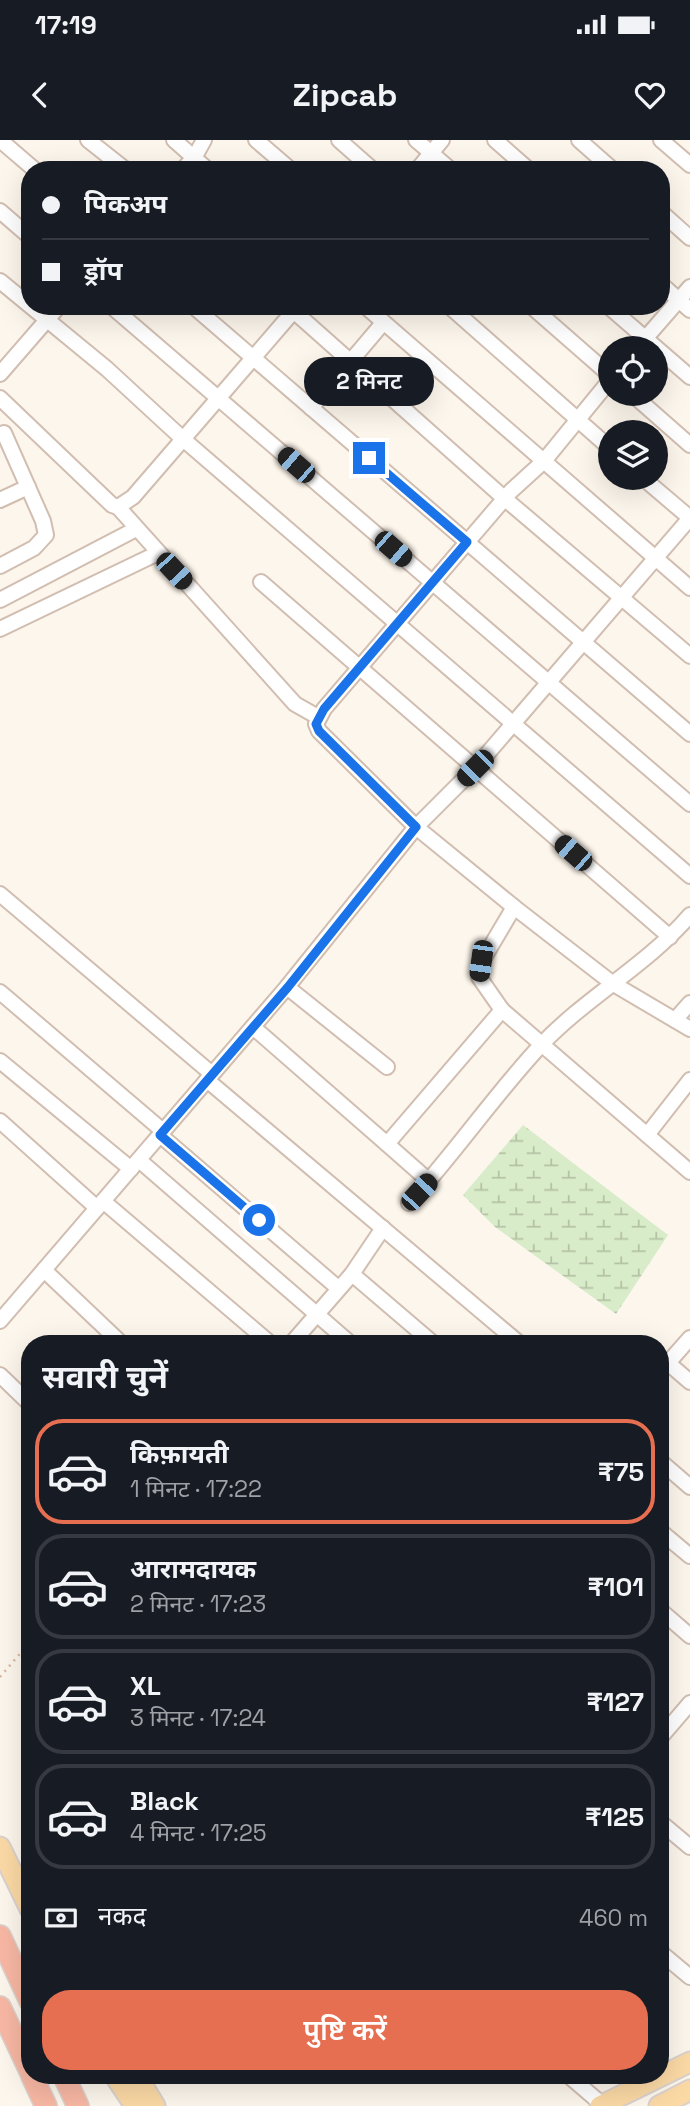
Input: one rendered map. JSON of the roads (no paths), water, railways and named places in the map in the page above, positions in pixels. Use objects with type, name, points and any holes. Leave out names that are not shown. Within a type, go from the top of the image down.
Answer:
[{"type":"highway","points":[[0,1936],[21,1982]]},
{"type":"highway","points":[[0,2007],[21,2052]]},
{"type":"highway","points":[[36,2084],[46,2106]]},
{"type":"highway","points":[[68,2084],[78,2106]]},
{"type":"main road","points":[[0,1847],[21,1890]]},
{"type":"main road","points":[[669,2068],[690,2062]]},
{"type":"main road","points":[[120,2084],[135,2106]]},
{"type":"main road","points":[[142,2084],[155,2106]]},
{"type":"main road","points":[[602,2106],[640,2084]]},
{"type":"main road","points":[[659,2106],[688,2091]]},
{"type":"street","points":[[0,140],[24,161]]},
{"type":"street","points":[[88,140],[115,161]]},
{"type":"street","points":[[174,140],[198,161]]},
{"type":"street","points":[[191,161],[204,140]]},
{"type":"street","points":[[256,140],[280,161]]},
{"type":"street","points":[[339,140],[363,161]]},
{"type":"street","points":[[416,140],[440,161]]},
{"type":"street","points":[[424,161],[442,140]]},
{"type":"street","points":[[495,140],[519,161]]},
{"type":"street","points":[[579,140],[603,161]]},
{"type":"street","points":[[661,140],[690,165]]},
{"type":"street","points":[[0,211],[21,229]]},
{"type":"street","points":[[670,220],[690,238]]},
{"type":"street","points":[[0,281],[21,299]]},
{"type":"street","points":[[650,336],[685,305],[690,288]]},
{"type":"street","points":[[670,292],[685,305]]},
{"type":"street","points":[[39,315],[107,369],[183,439],[690,876]]},
{"type":"street","points":[[0,374],[51,315]]},
{"type":"street","points":[[121,315],[690,804]]},
{"type":"street","points":[[204,315],[690,734]]},
{"type":"street","points":[[118,507],[133,497],[287,315]]},
{"type":"street","points":[[301,315],[504,498],[690,656]]},
{"type":"street","points":[[375,315],[690,588]]},
{"type":"street","points":[[459,315],[598,438]]},
{"type":"street","points":[[541,315],[598,365]]},
{"type":"street","points":[[616,315],[636,336]]},
{"type":"street","points":[[311,408],[383,323]]},
{"type":"street","points":[[668,361],[690,377]]},
{"type":"street","points":[[598,393],[544,461],[504,498],[318,717],[319,731],[416,827],[514,906],[612,983],[690,1029]]},
{"type":"street","points":[[0,398],[23,423],[112,505],[118,507],[295,704],[318,717]]},
{"type":"street","points":[[646,406],[690,444]]},
{"type":"street","points":[[0,566],[34,548],[46,535],[43,521],[2,434],[23,423]]},
{"type":"street","points":[[0,500],[28,487]]},
{"type":"street","points":[[0,1321],[288,987],[416,827],[475,768],[690,518],[657,490]]},
{"type":"street","points":[[0,600],[136,529]]},
{"type":"street","points":[[0,629],[158,553]]},
{"type":"street","points":[[261,582],[670,937]]},
{"type":"street","points":[[0,894],[509,1335]]},
{"type":"street","points":[[514,906],[481,961],[479,976],[502,1010],[647,1135],[687,1164]]},
{"type":"street","points":[[409,1203],[542,1045],[612,983],[670,937],[690,915]]},
{"type":"street","points":[[288,987],[387,1067]]},
{"type":"street","points":[[0,992],[338,1288]]},
{"type":"street","points":[[675,1020],[690,1003]]},
{"type":"street","points":[[387,1144],[502,1010]]},
{"type":"street","points":[[253,1027],[429,1181]]},
{"type":"street","points":[[0,1061],[135,1164],[340,1335]]},
{"type":"street","points":[[647,1135],[690,1080]]},
{"type":"street","points":[[0,1121],[260,1335]]},
{"type":"street","points":[[298,1335],[352,1274],[383,1228]]},
{"type":"street","points":[[44,1270],[113,1335]]},
{"type":"street","points":[[352,1274],[423,1335]]},
{"type":"street","points":[[669,1362],[690,1338]]},
{"type":"street","points":[[669,1371],[690,1382]]},
{"type":"street","points":[[0,1375],[21,1395]]},
{"type":"street","points":[[669,1469],[690,1487]]},
{"type":"street","points":[[669,1538],[690,1556]]},
{"type":"street","points":[[669,1623],[690,1636]]},
{"type":"street","points":[[669,1728],[690,1703]]},
{"type":"street","points":[[669,1830],[690,1847]]},
{"type":"street","points":[[669,1960],[690,1978]]},
{"type":"street","points":[[669,2074],[688,2091]]},
{"type":"street","points":[[578,2084],[602,2106]]}]
